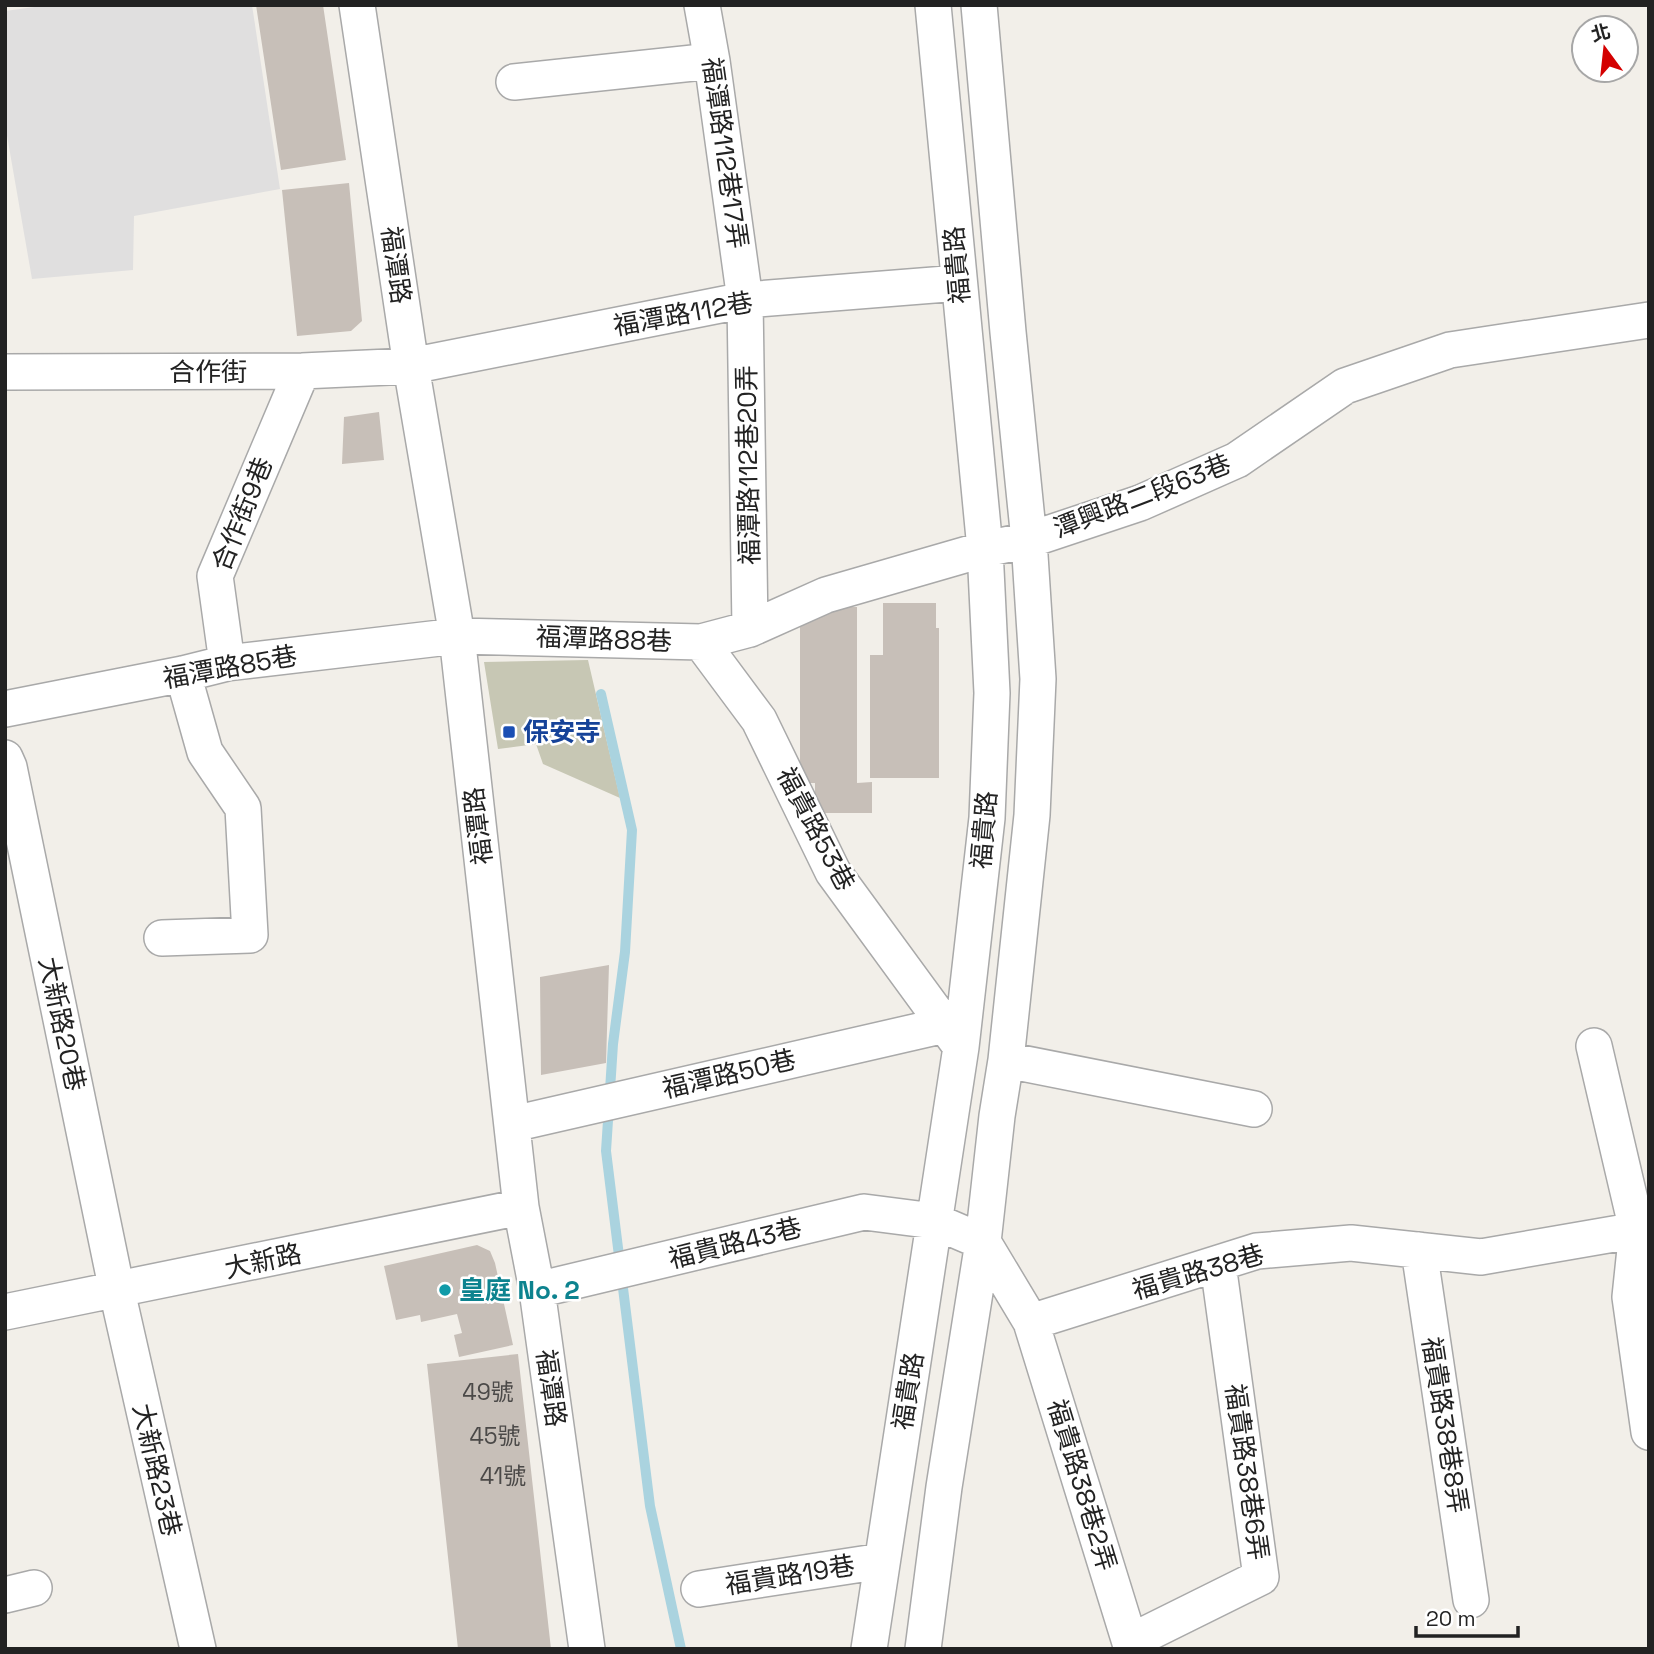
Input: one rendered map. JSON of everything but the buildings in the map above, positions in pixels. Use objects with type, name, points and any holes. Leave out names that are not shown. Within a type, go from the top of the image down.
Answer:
[{"type":"street","name":"福潭路","points":[[357,5],[411,366],[457,636],[521,1207],[537,1290],[587,1649]]},
{"type":"street","name":"福潭路112巷17弄","points":[[702,5],[745,300]]},
{"type":"street","name":"福貴路","points":[[869,1649],[934,1221],[953,1036],[987,818],[992,693],[985,549],[933,5]]},
{"type":"street","name":"福貴路","points":[[923,1649],[944,1487],[983,1242],[1006,1060],[1032,815],[1038,678],[1029,540],[979,5]]},
{"type":"street","points":[[514,82],[712,61]]},
{"type":"street","name":"福潭路112巷","points":[[411,366],[745,300],[959,284]]},
{"type":"street","name":"福潭路112巷20弄","points":[[745,300],[750,629]]},
{"type":"street","name":"潭興路二段63巷","points":[[750,629],[826,596],[985,549],[1029,540],[1140,503],[1237,460],[1345,386],[1450,350],[1649,320]]},
{"type":"street","name":"合作街","points":[[5,372],[302,372],[411,366]]},
{"type":"street","name":"合作街9巷","points":[[227,663],[215,576],[302,372]]},
{"type":"street","name":"福潭路88巷","points":[[457,636],[701,642],[750,629]]},
{"type":"street","name":"福潭路85巷","points":[[5,709],[227,663],[457,636]]},
{"type":"street","name":"福貴路53巷","points":[[701,642],[759,720],[833,872],[953,1036]]},
{"type":"street","points":[[162,939],[250,935],[243,808],[205,752],[183,674]]},
{"type":"street","name":"大新路20巷","points":[[5,758],[117,1291]]},
{"type":"street","name":"福潭路50巷","points":[[513,1124],[953,1036]]},
{"type":"street","points":[[1594,1046],[1637,1230],[1630,1297],[1649,1432]]},
{"type":"street","points":[[1006,1060],[1254,1109]]},
{"type":"street","name":"大新路","points":[[5,1312],[521,1207]]},
{"type":"street","name":"福貴路43巷","points":[[537,1290],[864,1212],[934,1221]]},
{"type":"street","points":[[934,1221],[983,1242],[1031,1322]]},
{"type":"street","name":"福貴路38巷","points":[[1031,1322],[1257,1251],[1351,1242],[1481,1257],[1637,1230]]},
{"type":"street","name":"福貴路38巷8弄","points":[[1419,1250],[1471,1600]]},
{"type":"street","name":"福貴路38巷6弄","points":[[1131,1645],[1261,1577],[1218,1264]]},
{"type":"street","name":"大新路23巷","points":[[117,1291],[198,1649]]},
{"type":"street","name":"福貴路38巷2弄","points":[[1031,1322],[1131,1645]]},
{"type":"street","name":"福貴路19巷","points":[[699,1589],[881,1561]]},
{"type":"shaded area","points":[[49,5],[252,5],[280,189],[134,216],[133,270],[32,279],[5,124],[5,11]]},
{"type":"shaded area","points":[[588,660],[620,798],[543,764],[536,744],[498,749],[484,662]]},
{"type":"waterway","points":[[601,694],[632,830],[625,952],[613,1044],[606,1151],[650,1506],[681,1649]]},
{"type":"place","name":"保安寺","points":[[509,732]]},
{"type":"place","name":"皇庭 No. 2","points":[[445,1290]]}]
